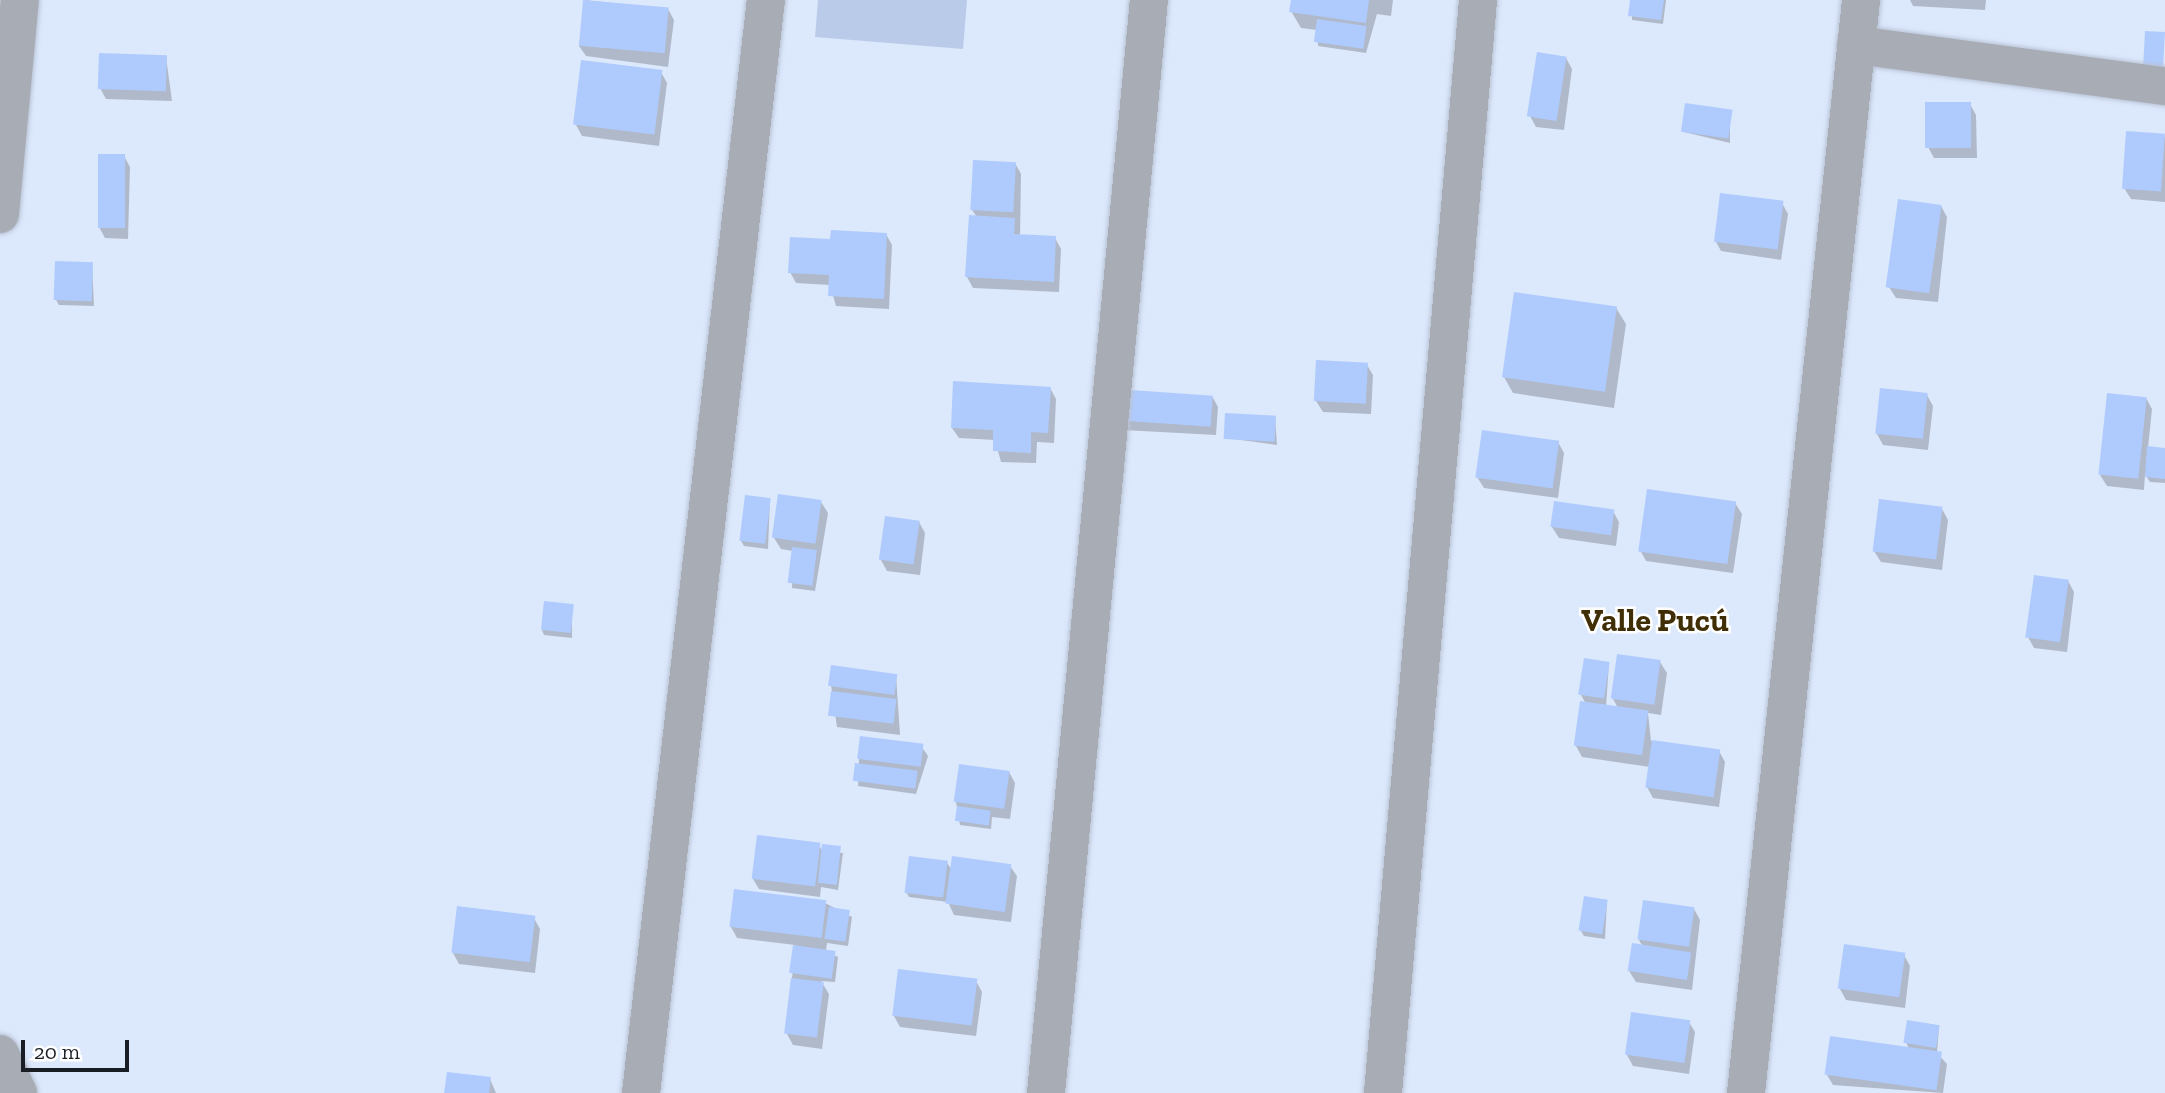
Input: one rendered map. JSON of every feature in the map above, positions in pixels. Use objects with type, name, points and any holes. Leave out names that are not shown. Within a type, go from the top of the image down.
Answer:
[{"type":"street","points":[[0,214],[20,0]]},
{"type":"street","points":[[641,1093],[766,0]]},
{"type":"street","points":[[1046,1093],[1149,0]]},
{"type":"street","points":[[1384,1093],[1478,0]]},
{"type":"street","points":[[1746,1093],[1861,0]]},
{"type":"street","points":[[1856,45],[2165,86]]},
{"type":"street","points":[[0,1054],[18,1093]]},
{"type":"shaded area","points":[[818,0],[967,0],[963,49],[815,37]]},
{"type":"building","points":[[583,0],[669,7],[665,53],[579,46]]},
{"type":"building","points":[[1291,0],[1369,0],[1366,23],[1289,12]]},
{"type":"building","points":[[1630,0],[1664,0],[1661,20],[1628,16]]},
{"type":"building","points":[[1317,19],[1367,26],[1363,49],[1314,42]]},
{"type":"building","points":[[2145,31],[2165,32],[2163,69],[2143,68]]},
{"type":"building","points":[[1537,52],[1567,57],[1556,121],[1527,116]]},
{"type":"building","points":[[99,53],[167,55],[166,91],[98,89]]},
{"type":"building","points":[[581,60],[662,70],[654,135],[573,125]]},
{"type":"building","points":[[1925,102],[1971,102],[1971,148],[1925,148]]},
{"type":"building","points":[[1685,103],[1733,110],[1728,138],[1681,132]]},
{"type":"building","points":[[2126,131],[2165,134],[2161,192],[2122,189]]},
{"type":"building","points":[[98,154],[125,154],[125,228],[98,228]]},
{"type":"building","points":[[973,160],[1016,162],[1013,212],[970,210]]},
{"type":"building","points":[[1720,193],[1784,201],[1778,249],[1714,242]]},
{"type":"building","points":[[1898,199],[1942,205],[1929,293],[1886,287]]},
{"type":"building","points":[[969,215],[1015,218],[1014,234],[1056,236],[1054,282],[965,277]]},
{"type":"building","points":[[831,230],[887,233],[884,299],[828,296],[829,275],[788,273],[790,237],[830,239]]},
{"type":"building","points":[[55,261],[93,262],[92,301],[54,300]]},
{"type":"building","points":[[1514,292],[1617,306],[1605,392],[1502,377]]},
{"type":"building","points":[[1316,360],[1368,363],[1366,404],[1314,401]]},
{"type":"building","points":[[953,381],[1051,387],[1048,433],[1031,432],[1031,453],[993,451],[993,430],[951,428]]},
{"type":"building","points":[[1880,388],[1928,393],[1923,439],[1875,434]]},
{"type":"building","points":[[1116,389],[1213,396],[1211,427],[1114,420]]},
{"type":"building","points":[[2107,393],[2147,397],[2138,479],[2098,475]]},
{"type":"building","points":[[1225,413],[1276,416],[1275,442],[1224,439]]},
{"type":"building","points":[[1482,430],[1559,441],[1553,488],[1475,478]]},
{"type":"building","points":[[2147,446],[2165,448],[2165,479],[2145,477]]},
{"type":"building","points":[[1647,489],[1736,502],[1727,564],[1638,551]]},
{"type":"building","points":[[778,494],[822,500],[815,544],[772,538]]},
{"type":"building","points":[[745,495],[771,498],[765,544],[739,541]]},
{"type":"building","points":[[1879,499],[1943,507],[1936,559],[1873,552]]},
{"type":"building","points":[[1554,501],[1614,509],[1611,535],[1550,527]]},
{"type":"building","points":[[885,516],[920,521],[914,564],[879,560]]},
{"type":"building","points":[[792,547],[817,550],[812,586],[788,583]]},
{"type":"building","points":[[2034,575],[2069,580],[2060,642],[2025,637]]},
{"type":"building","points":[[544,601],[574,604],[571,633],[541,630]]},
{"type":"building","points":[[1617,654],[1661,660],[1654,705],[1611,699]]},
{"type":"building","points":[[1584,658],[1610,662],[1604,699],[1578,695]]},
{"type":"building","points":[[831,665],[897,674],[894,695],[828,686]]},
{"type":"building","points":[[831,691],[897,699],[893,724],[828,716]]},
{"type":"building","points":[[1580,701],[1648,711],[1642,755],[1574,746]]},
{"type":"building","points":[[860,736],[924,744],[921,767],[857,759]]},
{"type":"building","points":[[1652,740],[1720,750],[1714,797],[1645,788]]},
{"type":"building","points":[[855,763],[918,771],[915,789],[853,781]]},
{"type":"building","points":[[959,764],[1010,771],[1004,809],[954,802]]},
{"type":"building","points":[[957,806],[991,811],[989,826],[955,821]]},
{"type":"building","points":[[757,835],[821,843],[815,886],[752,879]]},
{"type":"building","points":[[822,844],[841,846],[837,885],[818,883]]},
{"type":"building","points":[[909,856],[948,861],[943,897],[904,893]]},
{"type":"building","points":[[952,856],[1011,864],[1005,912],[945,904]]},
{"type":"building","points":[[734,889],[826,900],[822,938],[729,927]]},
{"type":"building","points":[[1584,896],[1608,900],[1602,934],[1579,931]]},
{"type":"building","points":[[1643,900],[1694,907],[1689,947],[1637,940]]},
{"type":"building","points":[[457,906],[535,916],[530,962],[451,953]]},
{"type":"building","points":[[829,907],[850,910],[845,942],[825,939]]},
{"type":"building","points":[[1632,943],[1691,952],[1687,980],[1628,971]]},
{"type":"building","points":[[1844,944],[1905,953],[1899,997],[1838,989]]},
{"type":"building","points":[[793,945],[836,951],[832,979],[789,973]]},
{"type":"building","points":[[898,969],[977,979],[972,1025],[892,1016]]},
{"type":"building","points":[[791,978],[824,982],[817,1038],[784,1034]]},
{"type":"building","points":[[1631,1012],[1690,1020],[1684,1063],[1625,1055]]},
{"type":"building","points":[[1907,1020],[1940,1025],[1936,1048],[1903,1043]]},
{"type":"building","points":[[1830,1036],[1942,1052],[1936,1090],[1825,1075]]},
{"type":"building","points":[[447,1072],[491,1077],[489,1093],[444,1093]]},
{"type":"district","name":"Valle Pucú","points":[[1655,620]]}]
